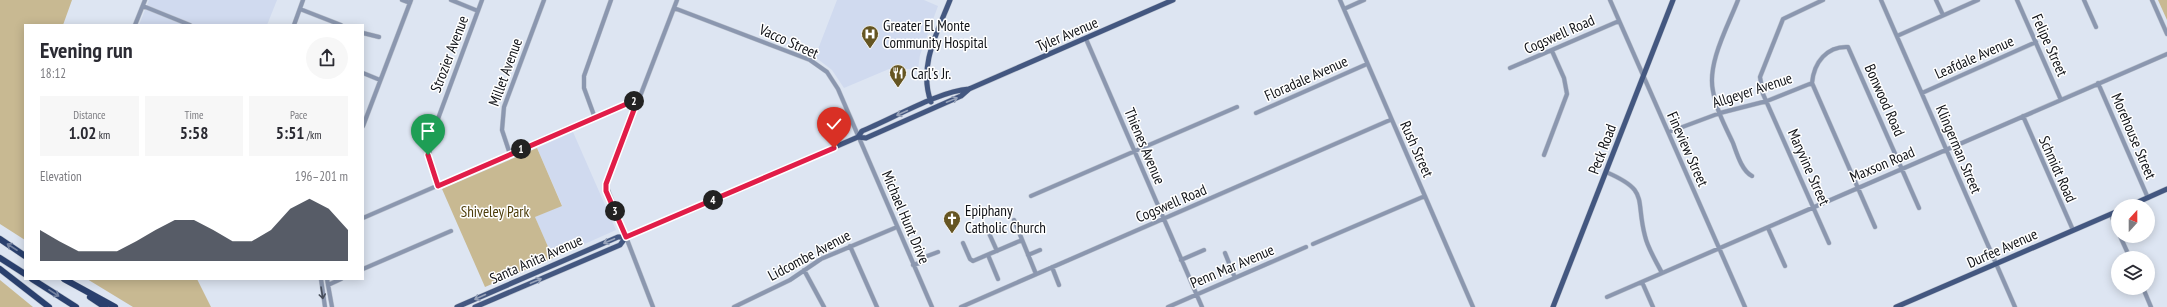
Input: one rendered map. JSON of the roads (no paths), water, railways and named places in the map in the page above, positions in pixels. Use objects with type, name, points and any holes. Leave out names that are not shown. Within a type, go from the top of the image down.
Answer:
[{"type":"highway","points":[[0,239],[24,255]]},
{"type":"highway","points":[[0,258],[24,273]]},
{"type":"highway","points":[[0,269],[49,307]]},
{"type":"highway","points":[[34,280],[76,307]]},
{"type":"highway","points":[[63,280],[105,307]]},
{"type":"highway","points":[[66,280],[115,307]]},
{"type":"main road","points":[[933,108],[928,93],[929,57],[950,0]]},
{"type":"main road","name":"Tyler Avenue","points":[[933,108],[961,96],[969,89],[1174,0]]},
{"type":"main road","name":"Peck Road","points":[[1553,307],[1673,0]]},
{"type":"main road","name":"Tyler Avenue","points":[[931,101],[957,90],[969,89]]},
{"type":"main road","name":"Santa Anita Avenue","points":[[858,137],[862,131],[931,101]]},
{"type":"main road","name":"Santa Anita Avenue","points":[[457,307],[468,305],[618,237],[626,237],[858,137],[866,138],[933,108]]},
{"type":"main road","points":[[2148,198],[2167,189]]},
{"type":"main road","name":"Durfee Avenue","points":[[1896,307],[2111,214]]},
{"type":"main road","name":"Santa Anita Avenue","points":[[475,307],[620,245],[626,237]]},
{"type":"street","points":[[135,24],[145,0]]},
{"type":"street","points":[[294,24],[303,0]]},
{"type":"street","points":[[364,123],[411,1],[402,0]]},
{"type":"street","points":[[451,0],[478,11]]},
{"type":"street","name":"Strozier Avenue","points":[[438,186],[430,164],[428,143],[482,0]]},
{"type":"street","name":"Millet Avenue","points":[[510,154],[502,130],[504,107],[544,0]]},
{"type":"street","points":[[595,118],[584,88],[584,76],[611,0]]},
{"type":"street","points":[[653,307],[626,237],[606,191],[606,184],[677,0]]},
{"type":"street","name":"Rush Street","points":[[1340,0],[1390,120],[1473,307]]},
{"type":"street","points":[[1344,9],[1364,0]]},
{"type":"street","name":"Fineview Street","points":[[1610,0],[1744,307]]},
{"type":"street","points":[[1738,0],[1712,68],[1712,90],[1720,113],[1746,173],[1752,176]]},
{"type":"street","points":[[1767,101],[1763,94],[1760,77],[1783,19],[1823,0]]},
{"type":"street","name":"Klingerman Street","points":[[1881,0],[2015,307]]},
{"type":"street","points":[[1936,0],[1942,16]]},
{"type":"street","points":[[1897,36],[1978,0]]},
{"type":"street","name":"Felipe Street","points":[[2017,0],[2061,100]]},
{"type":"street","points":[[2084,0],[2096,27]]},
{"type":"street","points":[[2152,0],[2167,34]]},
{"type":"street","points":[[143,6],[188,24]]},
{"type":"street","name":"Vacco Street","points":[[674,8],[810,60],[827,72],[837,87],[858,137]]},
{"type":"street","points":[[300,9],[338,24]]},
{"type":"street","name":"Cogswell Road","points":[[1510,68],[1619,21]]},
{"type":"street","points":[[364,33],[379,37]]},
{"type":"street","name":"Thienes Avenue","points":[[1086,39],[1202,307]]},
{"type":"street","name":"Leafdale Avenue","points":[[1922,93],[2036,42]]},
{"type":"street","name":"Allgeyer Avenue","points":[[1668,132],[1720,113],[1767,101],[1812,83],[1813,71],[1825,54],[1840,46],[1848,46]]},
{"type":"street","name":"Bonwood Road","points":[[1848,46],[1919,208]]},
{"type":"street","points":[[1544,155],[1563,106],[1567,89],[1552,51]]},
{"type":"street","name":"Maxson Road","points":[[1607,297],[1719,250],[1902,168],[2167,54]]},
{"type":"street","name":"Floradale Avenue","points":[[1256,113],[1367,64]]},
{"type":"street","points":[[364,73],[380,80]]},
{"type":"street","points":[[1812,83],[1875,227]]},
{"type":"street","name":"Morehouse Street","points":[[2098,83],[2148,198]]},
{"type":"street","points":[[364,218],[638,99]]},
{"type":"street","name":"Maryvine Street","points":[[1767,101],[1829,243]]},
{"type":"street","points":[[1031,196],[1237,107]]},
{"type":"street","name":"Schmidt Road","points":[[2022,116],[2072,230]]},
{"type":"street","name":"Cogswell Road","points":[[961,307],[1390,120]]},
{"type":"street","name":"Michael Hunt Drive","points":[[858,137],[932,307]]},
{"type":"street","points":[[1606,172],[1627,182],[1639,197],[1647,241],[1662,273]]},
{"type":"street","points":[[1313,244],[1424,196]]},
{"type":"street","points":[[1014,220],[1036,274]]},
{"type":"street","name":"Lidcombe Avenue","points":[[734,307],[790,280],[821,259],[897,227]]},
{"type":"street","points":[[1768,228],[1785,266]]},
{"type":"street","points":[[364,270],[451,231]]},
{"type":"street","points":[[988,231],[997,252]]},
{"type":"street","points":[[963,243],[970,259],[973,261],[1022,240]]},
{"type":"street","points":[[850,246],[877,307]]},
{"type":"street","name":"Penn Mar Avenue","points":[[1168,307],[1306,247]]},
{"type":"street","points":[[1028,255],[1040,250]]},
{"type":"street","points":[[1181,260],[1204,250]]},
{"type":"street","points":[[914,265],[923,262],[922,258],[925,256],[938,252]]},
{"type":"street","points":[[1225,253],[1235,278]]},
{"type":"street","points":[[988,255],[998,279]]},
{"type":"street","points":[[1052,267],[1059,285]]},
{"type":"street","points":[[804,270],[824,307]]},
{"type":"street","points":[[321,280],[325,307]]},
{"type":"street","points":[[327,280],[332,307]]},
{"type":"street","points":[[328,285],[339,280]]},
{"type":"street","points":[[1642,282],[1653,307]]},
{"type":"street","points":[[2146,295],[2151,307]]},
{"type":"place","name":"Greater El Monte Community Hospital","points":[[870,49]]},
{"type":"place","name":"Carl's Jr.","points":[[898,88]]},
{"type":"place","name":"Epiphany Catholic Church","points":[[952,234]]},
{"type":"park label","name":"Shiveley Park","points":[[495,211]]}]
